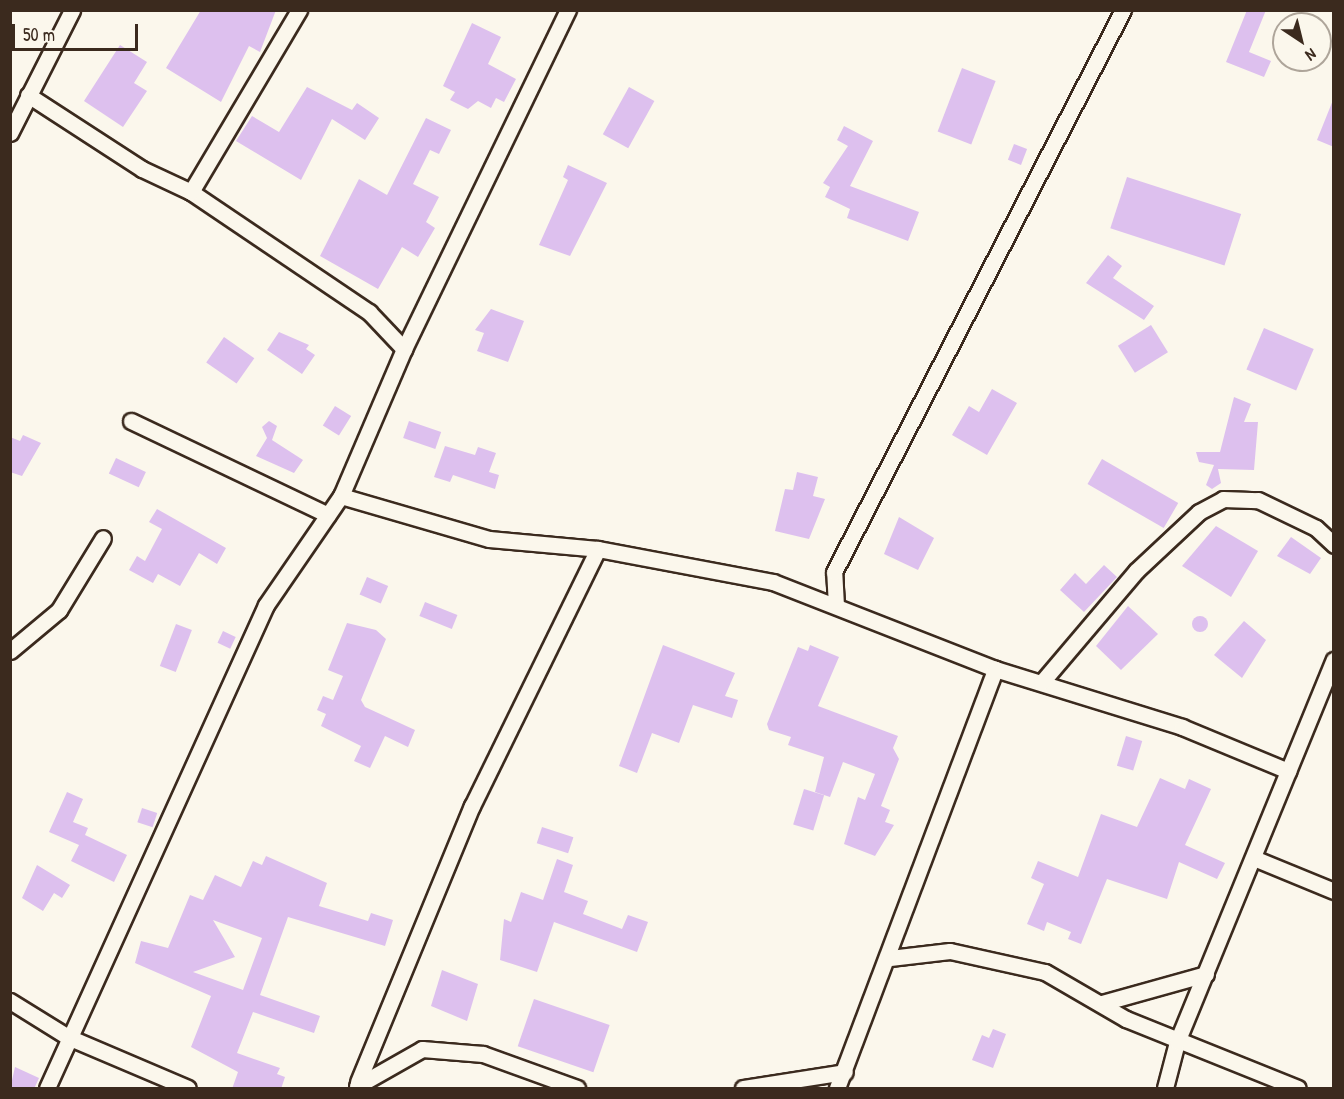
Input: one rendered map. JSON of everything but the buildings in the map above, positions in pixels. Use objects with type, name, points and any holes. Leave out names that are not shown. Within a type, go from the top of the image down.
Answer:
[{"type":"street","points":[[191,192],[299,10]]},
{"type":"street","points":[[47,1089],[68,1037],[266,605],[341,496],[404,349],[568,10]]},
{"type":"street","points":[[836,606],[834,572],[1123,10]]},
{"type":"street","points":[[10,133],[71,11]]},
{"type":"street","points":[[28,95],[142,169],[191,192],[369,312],[404,349]]},
{"type":"street","points":[[131,421],[328,515]]},
{"type":"street","points":[[341,496],[489,539],[598,549],[773,582],[995,669],[1182,727],[1288,771]]},
{"type":"street","points":[[1042,682],[1136,572],[1199,512],[1223,499],[1258,500],[1316,528],[1334,545]]},
{"type":"street","points":[[10,651],[59,610],[103,538]]},
{"type":"street","points":[[357,1085],[472,806],[598,549]]},
{"type":"street","points":[[1166,1089],[1178,1042],[1256,859],[1288,771],[1334,660]]},
{"type":"street","points":[[837,1089],[890,958],[995,669]]},
{"type":"street","points":[[1256,859],[1334,891]]},
{"type":"street","points":[[890,958],[950,951],[1045,972],[1178,1042],[1298,1089]]},
{"type":"street","points":[[1102,1003],[1206,974]]},
{"type":"street","points":[[10,1001],[68,1037],[188,1089]]},
{"type":"street","points":[[357,1085],[422,1049],[483,1054],[577,1089]]},
{"type":"street","points":[[743,1089],[845,1072]]}]
